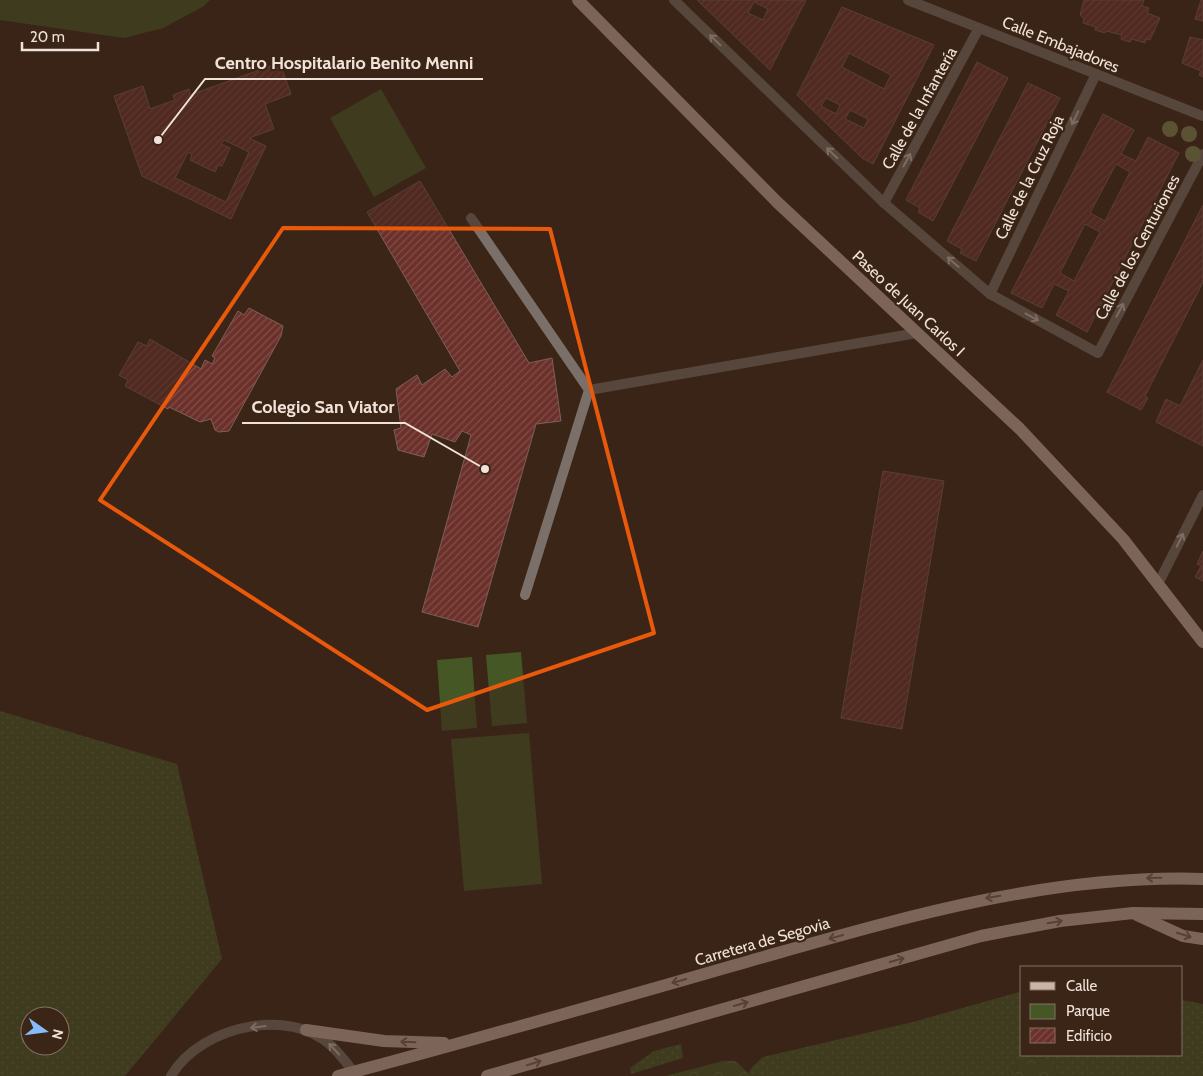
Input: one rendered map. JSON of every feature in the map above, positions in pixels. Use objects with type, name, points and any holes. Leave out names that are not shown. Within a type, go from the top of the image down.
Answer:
[{"type":"main road","name":"Paseo de Juan Carlos I","points":[[578,0],[777,202],[1020,429],[1123,539],[1203,642]]},
{"type":"main road","name":"Carretera de Segovia","points":[[338,1076],[354,1074],[802,946],[971,902],[1060,885],[1153,877],[1203,879]]},
{"type":"main road","points":[[1133,913],[1183,936],[1203,939]]},
{"type":"main road","points":[[487,1076],[981,936],[1060,921],[1133,913],[1203,914]]},
{"type":"main road","points":[[306,1030],[384,1041],[457,1044]]},
{"type":"street","points":[[674,0],[884,202],[990,294]]},
{"type":"street","name":"Calle Embajadores","points":[[908,0],[923,3],[979,28],[1203,116]]},
{"type":"street","name":"Calle de la Infantería","points":[[884,202],[979,28]]},
{"type":"street","name":"Calle de la Cruz Roja","points":[[990,294],[1096,74]]},
{"type":"street","name":"Calle de los Centuriones","points":[[990,294],[1098,353],[1203,154]]},
{"type":"street","points":[[471,218],[589,390]]},
{"type":"street","points":[[589,390],[917,333]]},
{"type":"street","points":[[524,595],[589,390]]},
{"type":"street","points":[[1158,584],[1203,496]]},
{"type":"street","points":[[171,1076],[179,1062],[196,1047],[231,1032],[261,1025],[306,1030],[331,1044],[354,1074]]},
{"type":"highlighted area","points":[[283,228],[550,229],[654,633],[427,710],[100,500]]},
{"type":"green space","points":[[0,0],[210,0],[204,6],[163,28],[124,38],[0,20]]},
{"type":"green space","points":[[381,89],[426,168],[374,197],[330,118]]},
{"type":"green space","points":[[521,652],[527,723],[492,726],[486,655]]},
{"type":"green space","points":[[472,657],[477,728],[442,731],[437,660]]},
{"type":"green space","points":[[0,711],[177,764],[222,959],[125,1076],[0,1076]]},
{"type":"green space","points":[[529,733],[542,884],[464,891],[451,739]]},
{"type":"green space","points":[[1020,992],[1020,1056],[1183,1056],[1183,1000],[1203,1004],[1203,1076],[1057,1076],[1054,1063],[1036,1058],[1017,1062],[1015,1076],[747,1076],[752,1067],[763,1057],[913,1022]]},
{"type":"green space","points":[[681,1044],[683,1058],[631,1074],[630,1068],[654,1051]]},
{"type":"green space","points":[[1027,1058],[1048,1059],[1054,1063],[1057,1076],[1015,1076],[1017,1062]]},
{"type":"green space","points":[[723,1061],[736,1061],[749,1074],[747,1076],[666,1076]]},
{"type":"building","points":[[697,0],[806,0],[770,70]],"holes":[[[754,2],[768,9],[763,20],[748,13]]]},
{"type":"building","points":[[1084,0],[1144,0],[1142,6],[1149,8],[1147,13],[1160,18],[1150,40],[1146,39],[1145,43],[1132,39],[1130,42],[1121,39],[1122,35],[1095,30],[1096,27],[1083,23],[1084,19],[1080,15]]},
{"type":"building","points":[[1201,0],[1203,0],[1203,21],[1195,19]]},
{"type":"building","points":[[842,7],[934,45],[873,164],[862,158],[797,95]],"holes":[[[849,53],[891,75],[884,89],[842,67]],[[826,98],[840,105],[836,114],[821,106]],[[850,110],[868,119],[864,128],[845,119]]]},
{"type":"building","points":[[1190,37],[1203,40],[1203,77],[1199,75],[1201,71],[1182,63]]},
{"type":"building","points":[[977,62],[1008,78],[933,221],[918,212],[920,208],[906,200]]},
{"type":"building","points":[[276,64],[277,68],[281,66],[291,94],[265,104],[274,129],[249,138],[266,146],[231,219],[142,176],[114,96],[143,86],[150,109],[175,100],[173,95],[189,89],[190,95]],"holes":[[[224,140],[249,152],[226,202],[175,178],[188,152],[192,155],[190,160],[215,172],[218,165],[222,166],[230,148],[221,144]]]},
{"type":"building","points":[[1028,83],[1060,98],[976,261],[960,253],[962,249],[947,241]]},
{"type":"building","points":[[1103,114],[1134,130],[1121,154],[1136,161],[1148,137],[1179,153],[1087,332],[1056,315],[1069,291],[1054,284],[1042,308],[1011,293]],"holes":[[[1116,164],[1130,172],[1105,221],[1090,213]],[[1085,224],[1100,232],[1074,281],[1060,273]]]},
{"type":"building","points":[[420,181],[529,363],[552,358],[561,421],[536,424],[478,627],[422,612],[471,435],[462,431],[455,442],[432,434],[424,457],[398,450],[394,430],[401,428],[396,389],[417,375],[422,385],[445,369],[452,377],[460,371],[367,212]]},
{"type":"building","points":[[1203,205],[1203,282],[1145,396],[1148,398],[1141,410],[1107,392]]},
{"type":"building","points":[[249,308],[283,326],[281,336],[229,431],[219,432],[215,430],[211,419],[200,422],[169,407],[168,409],[125,386],[128,380],[119,375],[138,342],[147,346],[150,339],[201,369],[205,360],[212,364],[215,358],[212,356],[238,311],[244,315]]},
{"type":"building","points":[[1203,360],[1203,446],[1156,422],[1166,399],[1180,406]]},
{"type":"building","points":[[883,471],[944,481],[902,729],[841,718]]},
{"type":"building","points":[[1203,551],[1203,581],[1195,577],[1201,566],[1197,564]]},
{"type":"place","name":"Centro Hospitalario Benito Menni","points":[[158,140]]},
{"type":"place","name":"Colegio San Viator","points":[[485,469]]}]
